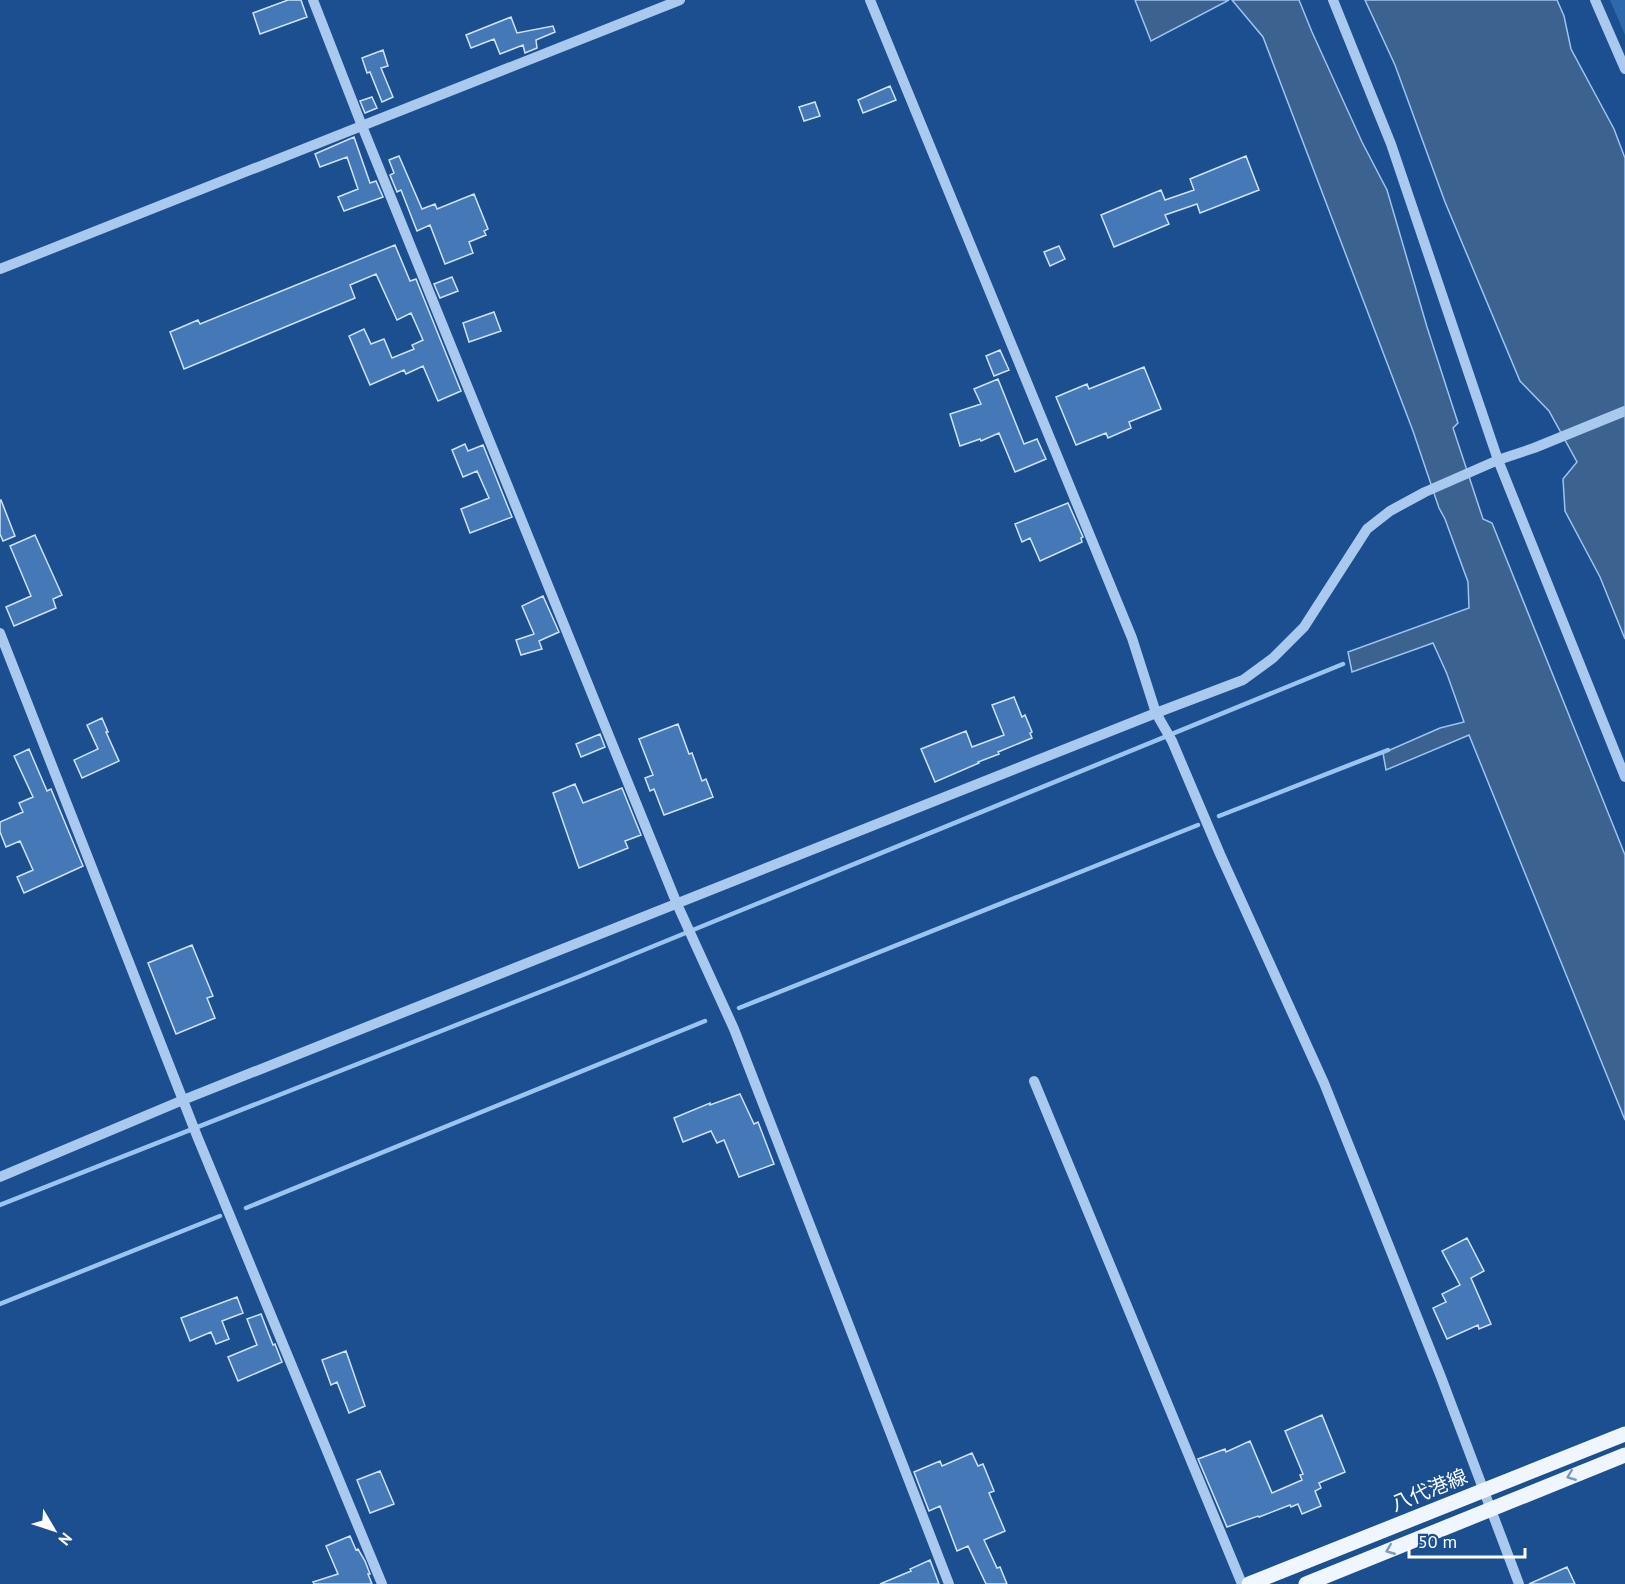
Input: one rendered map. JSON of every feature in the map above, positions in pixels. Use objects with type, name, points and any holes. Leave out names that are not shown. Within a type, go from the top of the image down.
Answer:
[{"type":"main road","name":"八代港線","points":[[1249,1584],[1625,1434]]},
{"type":"main road","name":"八代港線","points":[[1306,1584],[1625,1455]]},
{"type":"street","points":[[313,0],[677,904],[735,1029],[949,1584]]},
{"type":"street","points":[[0,269],[680,0]]},
{"type":"street","points":[[870,0],[1132,638],[1156,713],[1173,741],[1220,854],[1324,1083],[1437,1366],[1519,1584]]},
{"type":"street","points":[[1333,0],[1391,144],[1498,460],[1625,777]]},
{"type":"street","points":[[1595,0],[1625,69]]},
{"type":"street","points":[[0,1177],[185,1105],[677,904],[1243,680],[1273,658],[1304,627],[1366,529],[1390,511],[1425,492],[1498,460],[1625,411]]},
{"type":"street","points":[[0,633],[197,1136],[382,1584]]},
{"type":"street","points":[[1034,1082],[1242,1584]]},
{"type":"shaded area","points":[[1135,0],[1229,0],[1151,41]]},
{"type":"shaded area","points":[[1232,0],[1299,0],[1362,142],[1387,190],[1458,423],[1453,428],[1483,519],[1492,523],[1625,855],[1625,1120],[1469,735],[1386,770],[1383,753],[1440,728],[1464,722],[1433,643],[1352,672],[1348,652],[1469,608],[1468,582],[1263,37]]},
{"type":"shaded area","points":[[1365,0],[1557,0],[1564,16],[1571,49],[1614,129],[1625,158],[1625,639],[1600,577],[1565,511],[1563,479],[1577,462],[1549,411],[1520,381],[1445,202],[1395,65]]},
{"type":"shaded area","points":[[1610,0],[1625,0],[1625,35]]},
{"type":"building","points":[[288,0],[301,0],[307,17],[260,34],[253,13]]},
{"type":"building","points":[[511,17],[517,33],[553,26],[555,32],[536,40],[537,48],[525,53],[523,45],[500,54],[494,39],[471,48],[466,35]]},
{"type":"building","points":[[383,50],[388,66],[381,68],[393,97],[382,102],[362,58]]},
{"type":"building","points":[[890,86],[896,100],[863,113],[858,100]]},
{"type":"building","points":[[372,97],[377,108],[365,113],[360,101]]},
{"type":"building","points":[[815,102],[820,116],[804,121],[799,107]]},
{"type":"building","points":[[354,137],[370,183],[376,181],[383,197],[344,211],[338,197],[358,189],[347,157],[320,167],[315,154]]},
{"type":"building","points":[[399,156],[422,209],[435,204],[437,209],[474,194],[488,229],[484,231],[486,235],[469,242],[473,253],[445,264],[430,225],[417,231],[401,190],[397,192],[390,175],[394,173],[389,160]]},
{"type":"building","points":[[1246,156],[1259,190],[1200,213],[1197,204],[1165,215],[1169,224],[1114,247],[1101,215],[1161,190],[1165,200],[1194,190],[1190,179]]},
{"type":"building","points":[[395,245],[410,281],[416,279],[461,391],[438,401],[423,366],[406,374],[404,370],[370,385],[349,336],[364,329],[371,344],[384,339],[392,358],[414,349],[412,345],[423,340],[411,313],[397,320],[376,274],[350,285],[355,298],[184,369],[170,332],[198,320],[200,324]]},
{"type":"building","points":[[1059,246],[1065,259],[1050,266],[1044,252]]},
{"type":"building","points":[[452,277],[458,291],[440,298],[434,284]]},
{"type":"building","points":[[494,312],[501,331],[469,342],[463,323]]},
{"type":"building","points":[[1000,350],[1009,370],[994,376],[986,356]]},
{"type":"building","points":[[1144,367],[1161,409],[1129,422],[1131,428],[1108,438],[1106,433],[1076,445],[1056,397],[1087,384],[1089,389]]},
{"type":"building","points":[[998,379],[1024,444],[1037,439],[1046,459],[1015,472],[999,433],[981,441],[980,439],[960,446],[950,414],[981,404],[974,389]]},
{"type":"building","points":[[465,444],[468,451],[483,445],[512,517],[470,533],[461,509],[489,498],[477,471],[463,477],[452,450]]},
{"type":"building","points":[[0,500],[15,536],[3,541],[0,534]]},
{"type":"building","points":[[1068,503],[1083,537],[1082,542],[1040,561],[1030,538],[1022,542],[1015,524]]},
{"type":"building","points":[[35,535],[62,595],[53,599],[56,608],[14,626],[6,607],[31,596],[10,546]]},
{"type":"building","points":[[543,596],[559,632],[539,641],[542,649],[521,655],[516,640],[534,634],[522,606]]},
{"type":"building","points":[[1014,697],[1022,717],[1025,715],[1032,738],[935,782],[921,749],[966,731],[972,747],[1004,735],[992,705]]},
{"type":"building","points":[[102,718],[119,761],[82,778],[74,760],[98,749],[87,725]]},
{"type":"building","points":[[678,724],[689,754],[692,753],[702,781],[706,779],[713,797],[664,815],[654,789],[650,791],[645,778],[653,775],[639,739]]},
{"type":"building","points":[[600,734],[605,747],[581,757],[576,744]]},
{"type":"building","points":[[29,749],[47,791],[51,789],[83,866],[24,893],[17,877],[33,870],[20,841],[6,847],[0,832],[0,822],[23,812],[19,803],[33,797],[14,756]]},
{"type":"building","points":[[575,784],[583,803],[622,788],[641,835],[625,841],[628,848],[579,868],[553,793]]},
{"type":"building","points":[[192,945],[213,996],[207,998],[215,1018],[176,1034],[148,963]]},
{"type":"building","points":[[740,1094],[754,1124],[758,1122],[774,1164],[739,1177],[724,1140],[717,1143],[711,1131],[683,1142],[674,1118]]},
{"type":"building","points":[[1467,1238],[1484,1271],[1471,1278],[1491,1324],[1479,1329],[1478,1325],[1447,1339],[1433,1308],[1446,1302],[1442,1294],[1460,1285],[1442,1251]]},
{"type":"building","points":[[237,1297],[243,1313],[222,1321],[229,1339],[216,1344],[211,1332],[190,1341],[181,1318]]},
{"type":"building","points":[[261,1314],[282,1362],[238,1381],[228,1357],[257,1345],[247,1319]]},
{"type":"building","points":[[346,1351],[365,1406],[349,1413],[337,1382],[331,1385],[322,1360]]},
{"type":"building","points":[[1322,1415],[1345,1472],[1319,1483],[1321,1488],[1315,1491],[1321,1506],[1302,1514],[1298,1504],[1291,1507],[1290,1505],[1227,1527],[1198,1459],[1225,1449],[1226,1452],[1250,1441],[1272,1493],[1302,1480],[1300,1475],[1303,1474],[1285,1431]]},
{"type":"building","points":[[972,1453],[978,1466],[983,1464],[994,1491],[989,1493],[1005,1531],[984,1540],[1007,1584],[986,1584],[968,1546],[957,1551],[940,1506],[929,1511],[914,1472],[940,1461],[942,1466]]},
{"type":"building","points":[[380,1471],[394,1504],[370,1513],[357,1480]]},
{"type":"building","points":[[350,1536],[356,1550],[358,1549],[365,1561],[372,1584],[314,1584],[313,1582],[338,1574],[326,1546]]},
{"type":"building","points":[[930,1560],[939,1584],[880,1584],[911,1571],[910,1569]]},
{"type":"building","points":[[1567,1567],[1575,1584],[1529,1584]]},
{"type":"waterway","points":[[0,1205],[578,977],[1343,664]]},
{"type":"waterway","points":[[1219,816],[1388,750]]},
{"type":"waterway","points":[[739,1008],[1198,825]]},
{"type":"waterway","points":[[246,1208],[705,1021]]},
{"type":"waterway","points":[[0,1304],[220,1216]]}]
